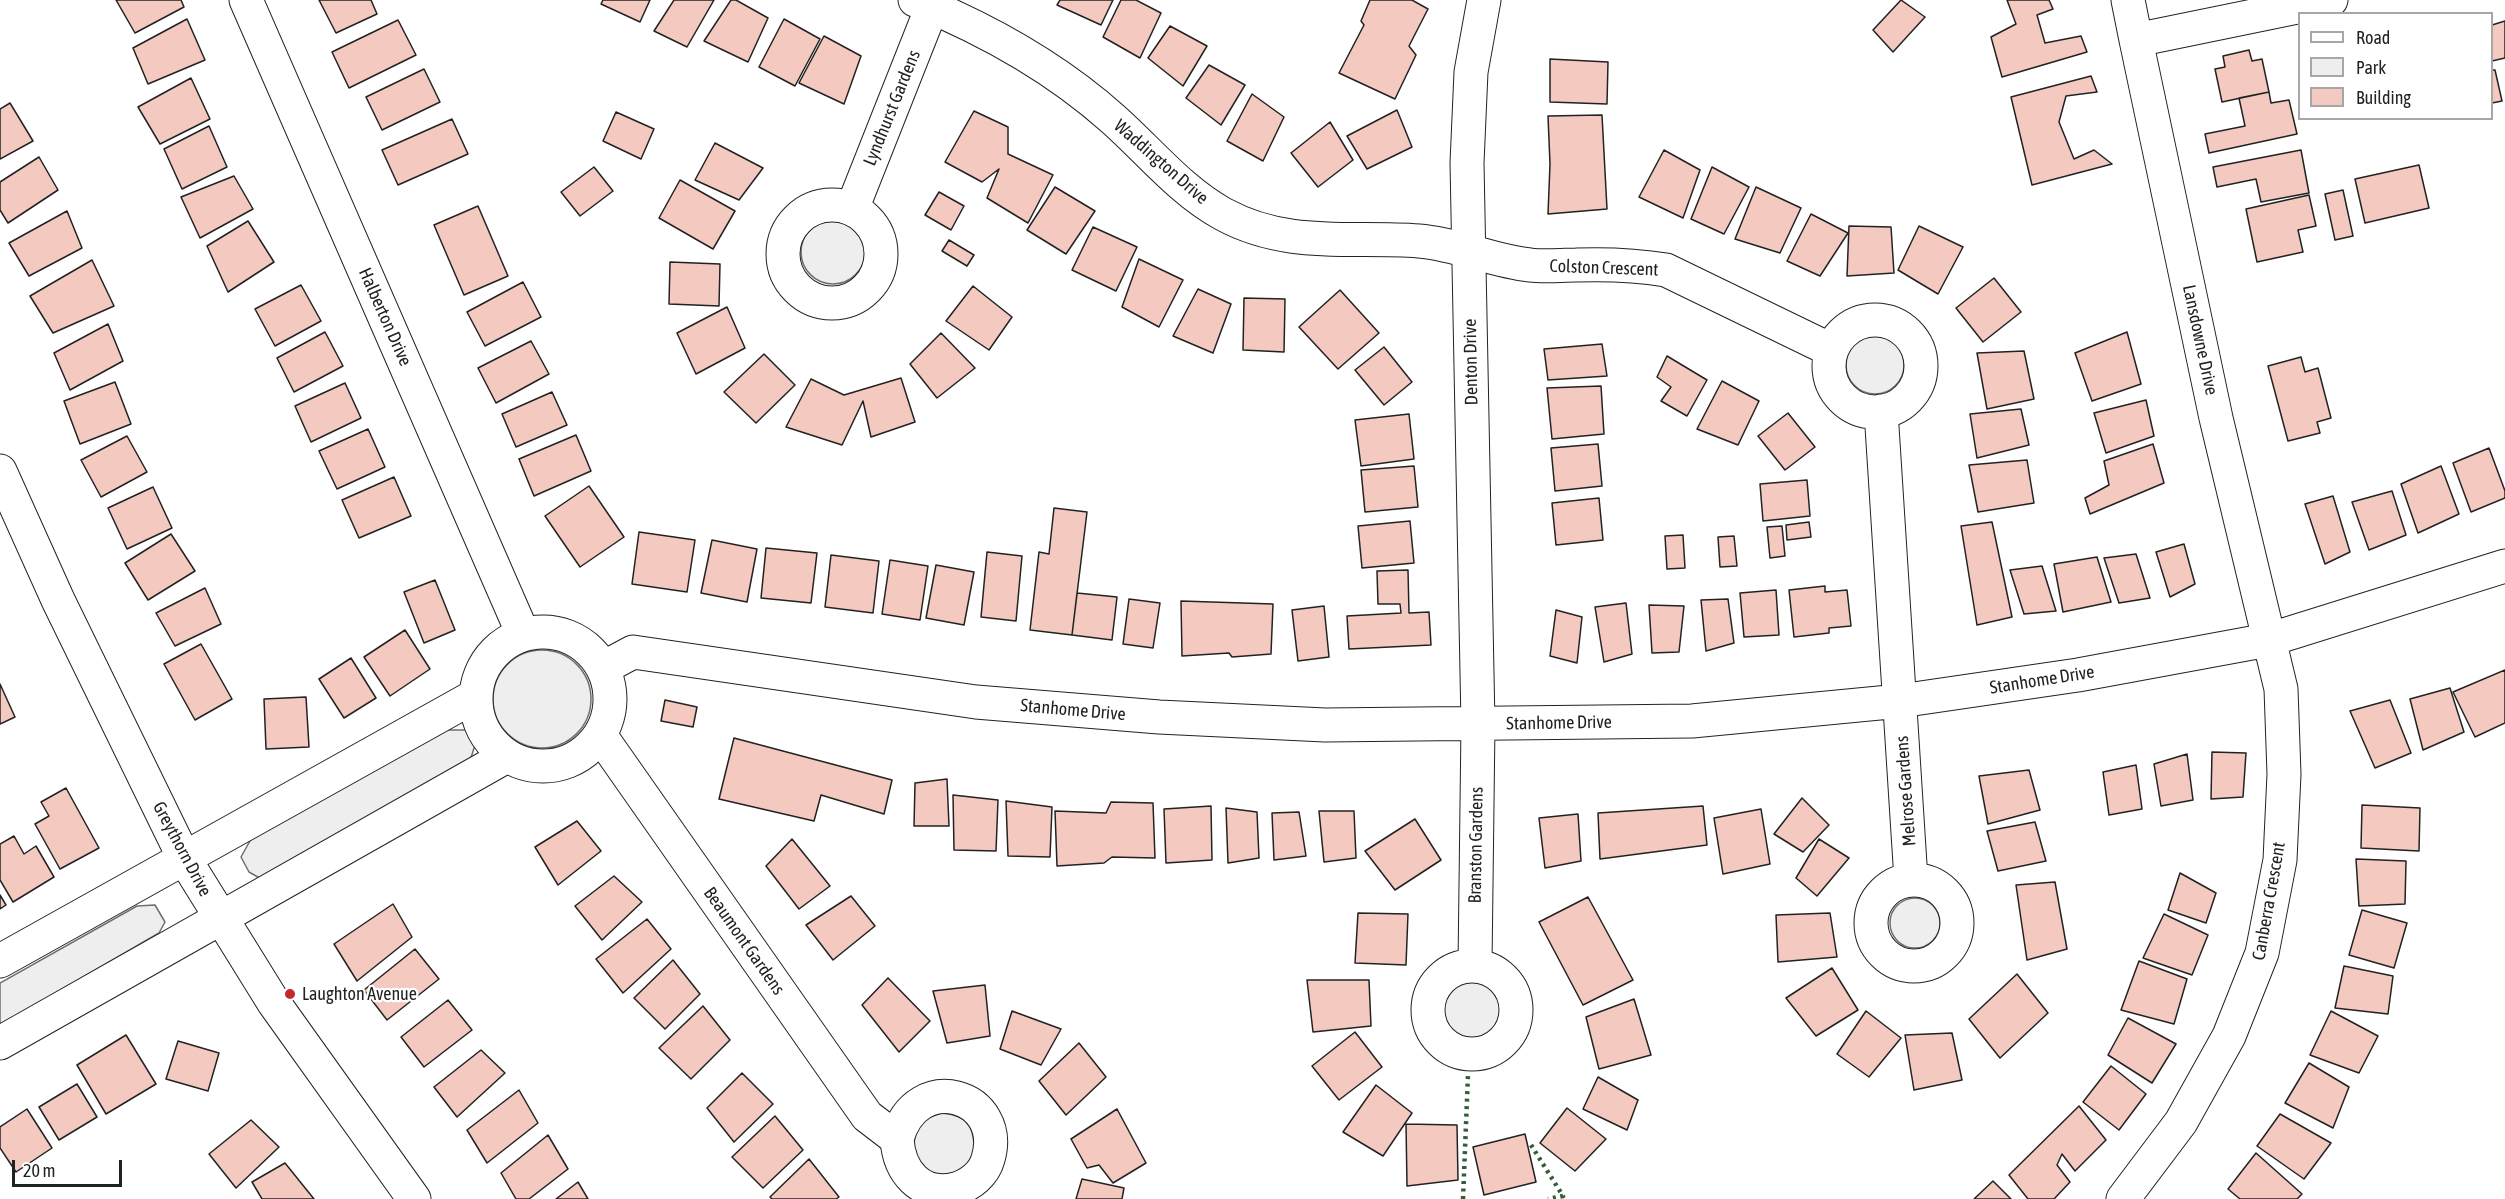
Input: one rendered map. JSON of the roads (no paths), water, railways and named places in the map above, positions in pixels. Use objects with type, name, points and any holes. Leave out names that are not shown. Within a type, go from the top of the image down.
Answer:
[{"type":"street","name":"Halberton Drive","points":[[246,0],[523,634]]},
{"type":"street","name":"Denton Drive","points":[[1478,724],[1467,163],[1471,72],[1484,0]]},
{"type":"street","name":"Lansdowne Drive","points":[[2128,0],[2216,417],[2268,640]]},
{"type":"street","points":[[2136,40],[2331,0]]},
{"type":"street","name":"Waddington Drive","points":[[924,3],[1015,48],[1084,96],[1113,119],[1186,188],[1223,214],[1257,229],[1295,237],[1338,241],[1421,241],[1469,252]]},
{"type":"street","name":"Lyndhurst Gardens","points":[[852,209],[924,3]]},
{"type":"street","name":"Colston Crescent","points":[[1469,252],[1531,265],[1636,265],[1666,270],[1832,350]]},
{"type":"street","points":[[1868,320],[1884,320],[1899,326],[1911,337],[1919,351],[1921,368],[1917,383],[1909,397],[1897,407],[1868,412],[1854,407],[1835,389],[1830,377],[1828,363],[1832,350],[1840,336],[1852,326],[1868,320]]},
{"type":"street","points":[[1881,411],[1900,701]]},
{"type":"street","name":"Greythorn Drive","points":[[0,471],[58,600],[184,858],[274,1004],[414,1199]]},
{"type":"street","name":"Stanhome Drive","points":[[603,668],[633,652],[976,702],[1159,717],[1324,725],[1692,721],[1900,701],[2078,675],[2268,640],[2505,566]]},
{"type":"street","points":[[546,631],[569,637],[589,649],[603,668],[610,690],[609,714],[600,735],[586,751],[568,762],[547,766],[526,764],[507,756],[493,745],[483,730],[477,714],[475,696],[479,676],[489,658],[504,643],[523,634],[546,631]]},
{"type":"street","name":"Canberra Crescent","points":[[2123,1199],[2181,1122],[2229,1036],[2262,953],[2280,860],[2284,774],[2281,689],[2268,640]]},
{"type":"street","points":[[0,961],[475,696]]},
{"type":"street","name":"Melrose Gardens","points":[[1900,701],[1911,880]]},
{"type":"street","name":"Branston Gardens","points":[[1475,965],[1478,724]]},
{"type":"street","name":"Beaumont Gardens","points":[[600,735],[867,1116],[897,1138]]},
{"type":"street","points":[[0,1043],[507,756]]},
{"type":"place","name":"Laughton Avenue","points":[[290,994]]}]
